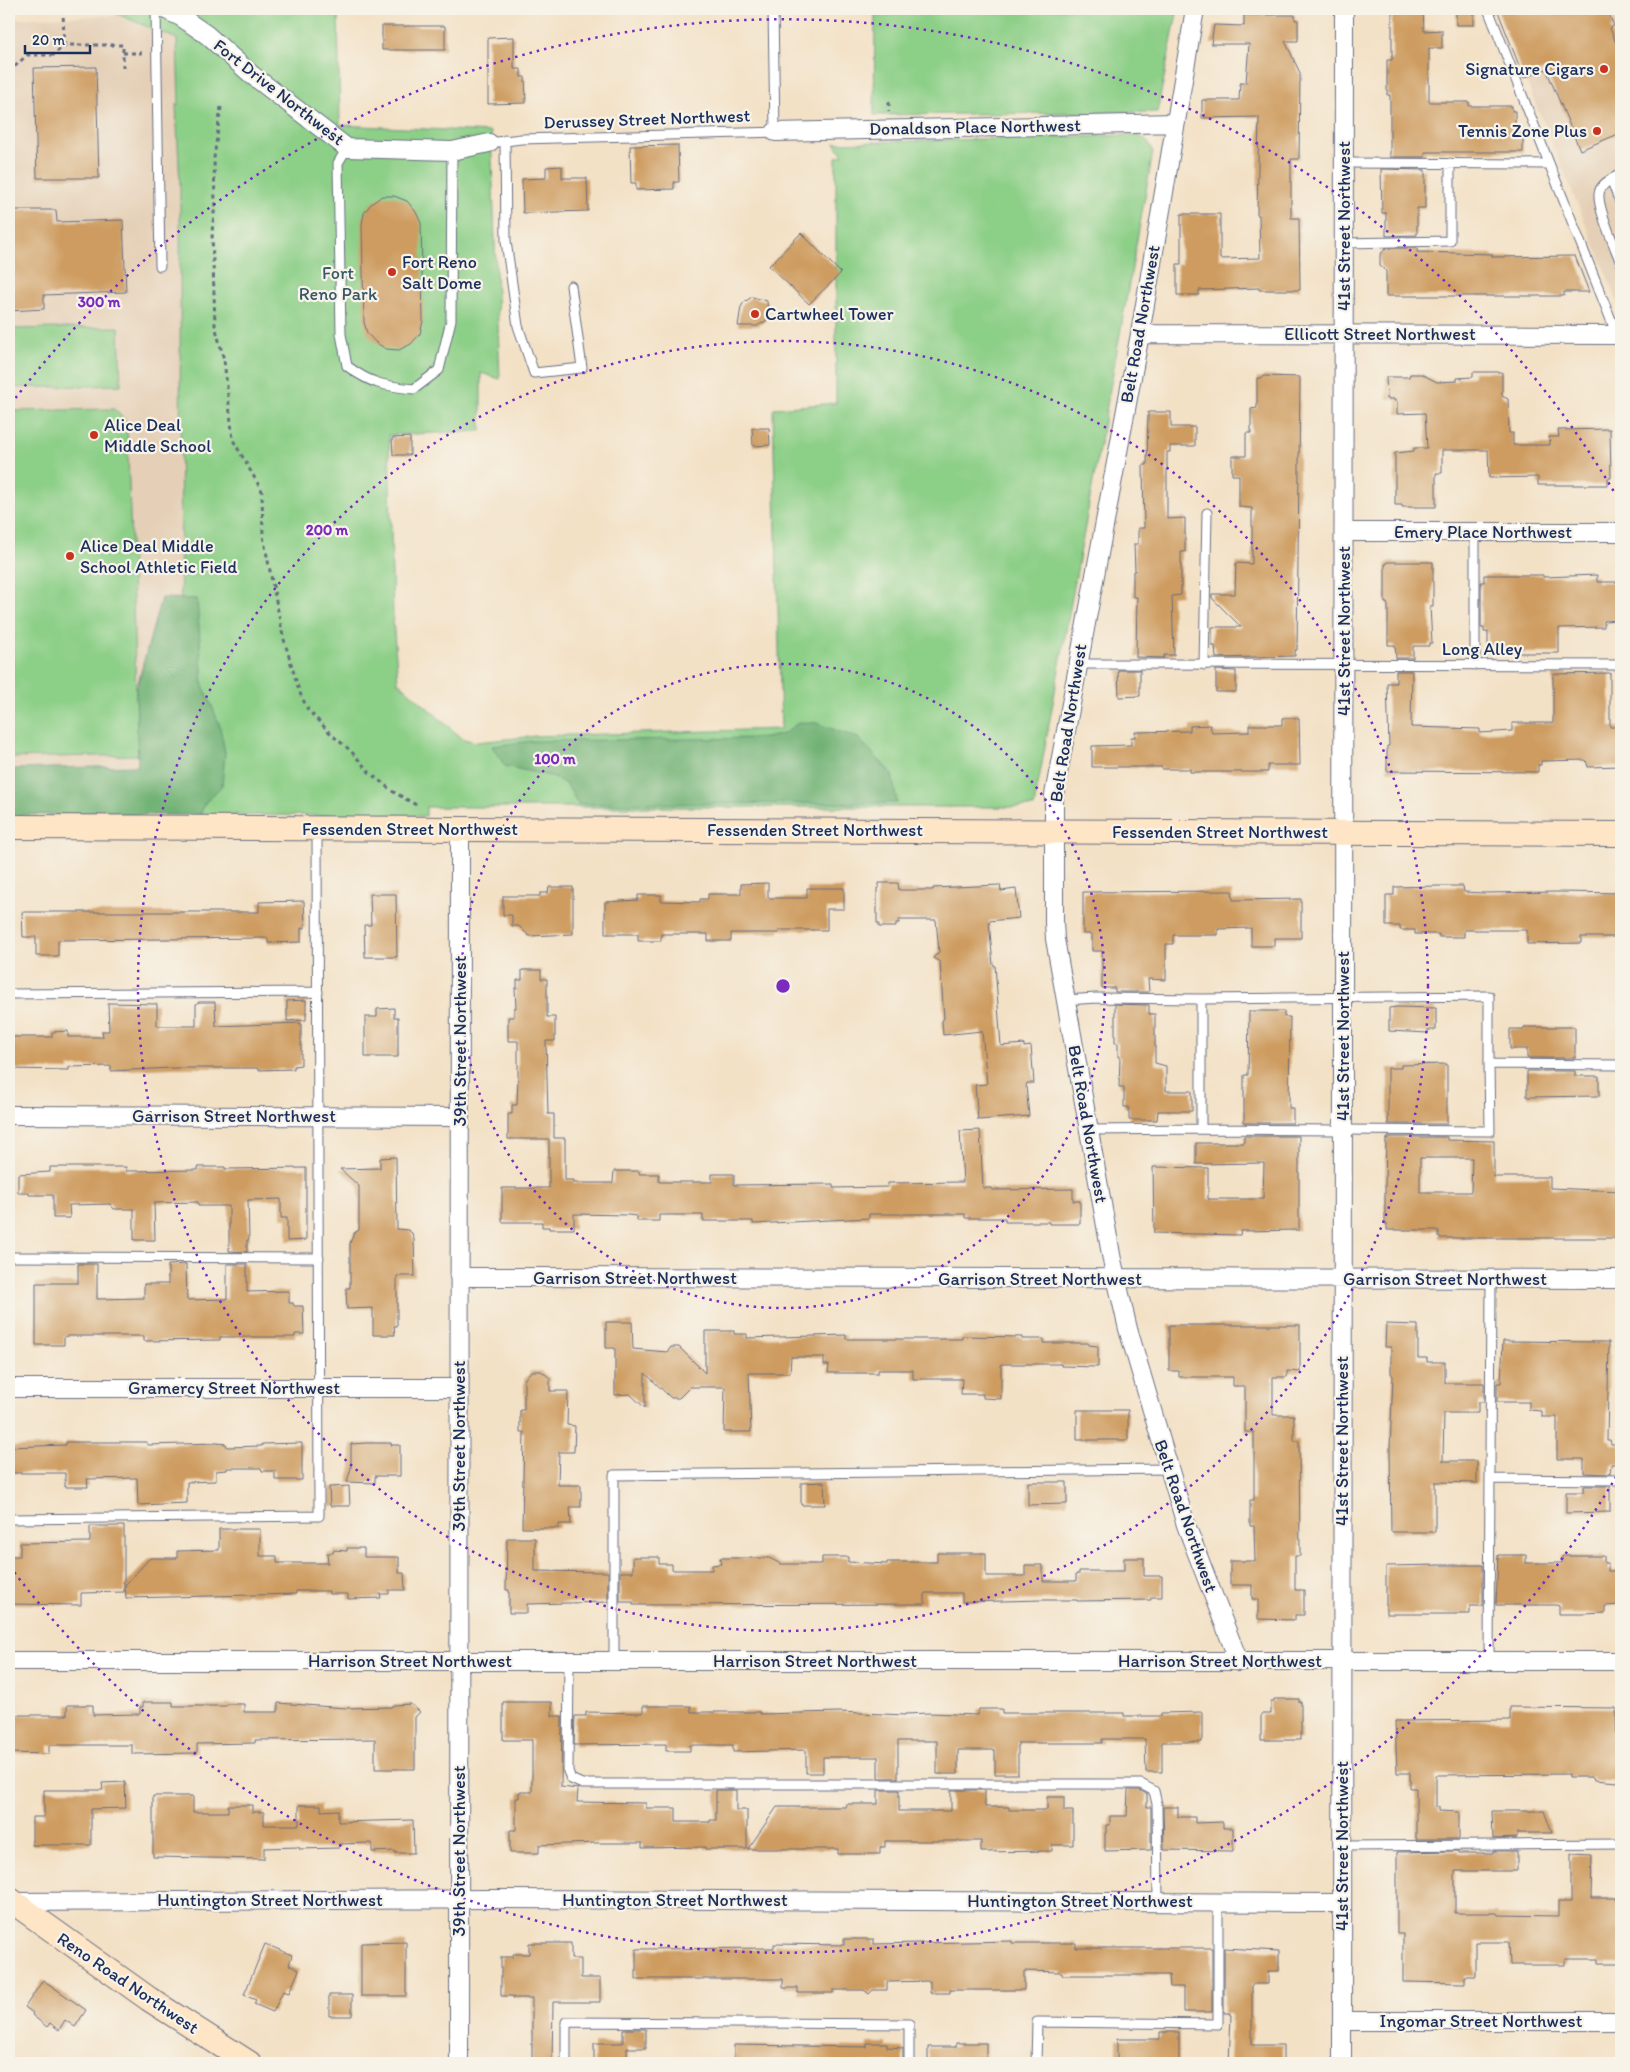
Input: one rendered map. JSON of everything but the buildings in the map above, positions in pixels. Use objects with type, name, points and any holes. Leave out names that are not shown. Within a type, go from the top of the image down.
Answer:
[{"type":"street","name":"Fort Drive Northwest","points":[[164,9],[181,17],[207,35],[252,75],[347,148],[452,151],[497,142]]},
{"type":"street","name":"Belt Road Northwest","points":[[1195,9],[1140,334],[1054,795],[1055,939],[1116,1279],[1128,1329],[1169,1469],[1199,1561],[1239,1662]]},
{"type":"street","name":"41st Street Northwest","points":[[1342,2063],[1344,9]]},
{"type":"street","name":"Donaldson Place Northwest","points":[[774,132],[1176,123]]},
{"type":"street","name":"Ellicott Street Northwest","points":[[1140,334],[1619,335]]},
{"type":"street","name":"Emery Place Northwest","points":[[1344,532],[1621,532]]},
{"type":"street","name":"Fessenden Street Northwest","points":[[9,827],[1621,834]]},
{"type":"street","name":"39th Street Northwest","points":[[459,2063],[460,829]]},
{"type":"street","name":"Garrison Street Northwest","points":[[9,1115],[460,1117]]},
{"type":"street","name":"Garrison Street Northwest","points":[[459,1278],[1621,1279]]},
{"type":"street","name":"Gramercy Street Northwest","points":[[9,1388],[459,1388]]},
{"type":"street","name":"Harrison Street Northwest","points":[[9,1660],[1621,1661]]},
{"type":"street","name":"Huntington Street Northwest","points":[[10,1901],[458,1899],[1342,1903]]},
{"type":"street","name":"Reno Road Northwest","points":[[10,1901],[149,1999],[249,2063]]},
{"type":"street","name":"Ingomar Street Northwest","points":[[1342,2021],[1621,2021]]},
{"type":"lane","points":[[156,9],[160,266]]},
{"type":"lane","points":[[773,9],[774,132]]},
{"type":"lane","points":[[1488,9],[1619,335]]},
{"type":"lane","name":"Derussey Street Northwest","points":[[521,139],[774,132]]},
{"type":"lane","name":"Fort Drive Northwest","points":[[497,142],[521,139]]},
{"type":"lane","points":[[497,142],[506,241],[518,326],[534,373],[582,368],[570,286]]},
{"type":"lane","points":[[347,148],[338,163],[340,334],[347,366],[363,378],[388,386],[414,389],[439,370],[451,320],[452,151]]},
{"type":"lane","points":[[1344,163],[1549,164]]},
{"type":"lane","points":[[1344,243],[1450,241],[1450,163]]},
{"type":"lane","points":[[1621,174],[1603,185],[1599,194],[1602,209],[1621,263]]},
{"type":"lane","points":[[1611,179],[1621,204]]},
{"type":"lane","points":[[1204,665],[1207,512]]},
{"type":"lane","points":[[1475,532],[1475,665]]},
{"type":"lane","name":"Long Alley","points":[[1078,664],[1621,664]]},
{"type":"lane","points":[[9,1519],[319,1516],[317,828]]},
{"type":"lane","points":[[9,994],[318,992]]},
{"type":"lane","points":[[1066,1000],[1096,998],[1201,999],[1489,996],[1490,1132],[1201,1129],[1089,1130]]},
{"type":"lane","points":[[1201,999],[1201,1129]]},
{"type":"lane","points":[[1490,1064],[1621,1065]]},
{"type":"lane","points":[[9,1257],[319,1258]]},
{"type":"lane","points":[[1490,1661],[1491,1279]]},
{"type":"lane","points":[[614,1661],[614,1475],[1169,1469]]},
{"type":"lane","points":[[1490,1479],[1621,1480]]},
{"type":"lane","points":[[569,1661],[568,1771],[571,1779],[582,1784],[1127,1782],[1141,1784],[1154,1791],[1158,1804],[1158,1902]]},
{"type":"lane","points":[[1342,1846],[1621,1844]]},
{"type":"lane","points":[[1036,2063],[1037,2022],[1218,2024],[1218,1902]]},
{"type":"lane","points":[[566,2063],[566,2022],[909,2024],[909,2063]]},
{"type":"path","points":[[63,9],[64,46]]},
{"type":"path","points":[[9,72],[27,56],[54,56],[64,46],[122,45],[123,68]]},
{"type":"path","points":[[221,107],[214,158],[215,204],[212,232],[215,325],[224,360],[233,440],[262,491],[263,536],[284,636],[299,691],[308,710],[333,736],[350,750],[370,773],[392,791],[419,807],[426,808]]},
{"type":"shaded area","points":[[1496,9],[1621,9],[1621,312],[1614,292]]},
{"type":"shaded area","name":"Alice Deal Middle School","points":[[135,15],[177,38],[179,64],[181,807],[9,806],[9,19]]},
{"type":"green space","name":"Fort Reno Park","points":[[105,9],[338,9],[340,125],[491,132],[500,379],[481,373],[481,431],[389,435],[393,620],[398,682],[463,739],[477,742],[536,736],[781,729],[773,412],[774,408],[836,403],[836,157],[843,155],[835,143],[1134,135],[1146,140],[1153,152],[1034,807],[426,807],[426,816],[200,815],[203,807],[181,807],[180,185],[176,105],[179,104],[177,39]]},
{"type":"green space","points":[[875,9],[1178,9],[1157,112],[874,115]]},
{"type":"green space","points":[[119,327],[121,385],[9,388],[9,329]]},
{"type":"green space","name":"Alice Deal Middle School Athletic Field","points":[[114,409],[127,422],[138,755],[9,758],[9,411]]},
{"type":"green space","points":[[161,598],[197,599],[203,685],[219,723],[225,752],[222,786],[205,803],[200,815],[9,815],[9,769],[138,766],[136,690]]},
{"type":"green space","points":[[799,722],[816,723],[858,738],[892,774],[897,803],[578,804],[567,785],[554,777],[505,766],[492,746],[532,741],[766,738],[783,734]]},
{"type":"place","name":"Signature Cigars","points":[[1604,69]]},
{"type":"place","name":"Tennis Zone Plus","points":[[1597,131]]},
{"type":"place","name":"Fort Reno Salt Dome","points":[[392,272]]},
{"type":"place","name":"Cartwheel Tower","points":[[755,314]]},
{"type":"place","name":"Alice Deal Middle School","points":[[94,435]]},
{"type":"place","name":"Alice Deal Middle School Athletic Field","points":[[70,556]]}]
